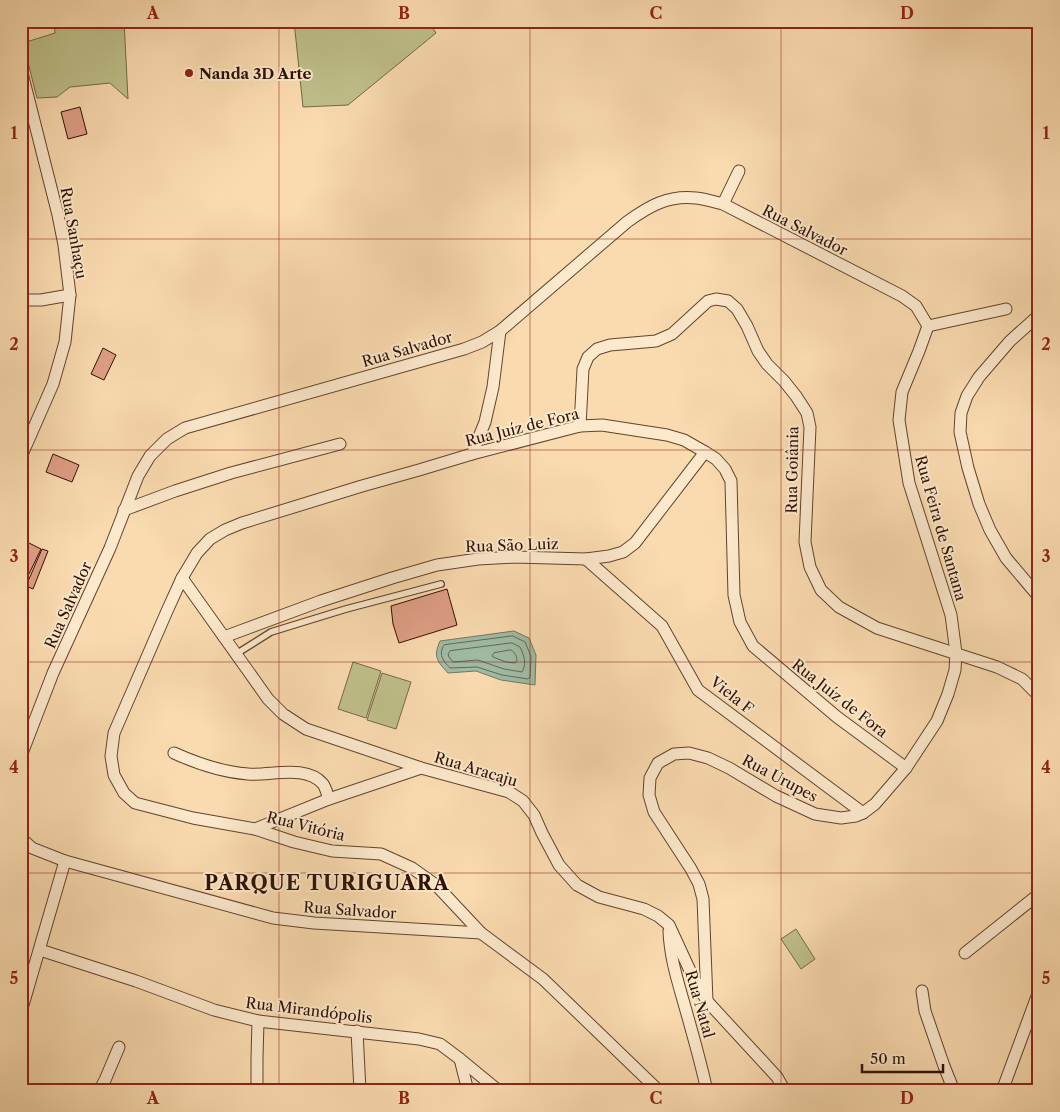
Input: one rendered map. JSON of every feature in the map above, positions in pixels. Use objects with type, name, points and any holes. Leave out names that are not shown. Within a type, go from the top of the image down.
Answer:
[{"type":"street","name":"Rua Sanhaçu","points":[[21,69],[58,215],[70,295],[65,342],[53,384],[21,458]]},
{"type":"street","points":[[724,204],[739,171]]},
{"type":"street","name":"Rua Salvador","points":[[21,756],[53,673],[110,548],[138,476],[150,456],[167,439],[185,428],[464,349],[482,342],[500,330],[627,222],[640,212],[660,202],[677,197],[697,198],[724,204],[902,296],[916,306],[928,326]]},
{"type":"street","points":[[21,300],[41,300],[70,295]]},
{"type":"street","name":"Rua Goiânia","points":[[580,426],[583,368],[588,357],[597,349],[610,345],[656,341],[672,334],[708,301],[716,299],[728,302],[737,309],[748,326],[758,351],[767,364],[784,381],[807,413],[810,427],[805,542],[810,567],[821,590],[839,607],[877,628],[956,653]]},
{"type":"street","points":[[928,326],[1006,309]]},
{"type":"street","points":[[1039,315],[1010,341],[979,377],[967,396],[961,413],[960,432],[979,504],[990,530],[1006,558],[1039,596]]},
{"type":"street","name":"Rua Feira de Santana","points":[[928,326],[902,392],[898,420],[909,484],[951,615],[956,653]]},
{"type":"street","points":[[472,454],[485,422],[493,387],[500,330]]},
{"type":"street","name":"Rua Juíz de Fora","points":[[197,553],[210,539],[242,523],[472,454],[580,426],[602,425],[667,435],[684,440],[716,459],[725,469],[731,481],[734,595],[740,622],[753,646],[837,717],[906,768]]},
{"type":"street","points":[[124,510],[231,473],[340,444]]},
{"type":"street","name":"Rua São Luiz","points":[[224,637],[321,601],[437,565],[478,559],[515,557],[586,559],[622,552],[634,543],[705,452]]},
{"type":"street","name":"Rua Vitória","points":[[197,553],[182,578],[114,732],[111,756],[114,775],[124,793],[135,803],[193,818],[255,829],[294,842],[332,851],[381,854],[412,868],[436,885],[481,934],[543,979],[659,1091]]},
{"type":"street","name":"Viela F","points":[[586,559],[662,626],[698,690],[863,812]]},
{"type":"street","name":"Rua Aracaju","points":[[182,578],[273,704],[283,714],[306,729],[421,768],[509,792],[523,800],[534,815],[559,865],[577,885],[599,897],[644,909],[669,924]]},
{"type":"street","points":[[1026,581],[1039,582]]},
{"type":"street","points":[[956,653],[997,666],[1022,679],[1039,696]]},
{"type":"street","name":"Rua Urupes","points":[[707,1002],[703,899],[699,884],[654,812],[649,795],[650,778],[658,763],[674,754],[689,753],[708,758],[729,768],[776,796],[815,814],[840,818],[856,816],[875,804],[906,768],[937,721],[955,670],[956,653]]},
{"type":"street","points":[[174,753],[222,770],[250,774],[294,772],[313,777],[323,785],[329,799]]},
{"type":"street","points":[[255,829],[329,799],[421,768]]},
{"type":"street","name":"Rua Salvador","points":[[21,838],[32,848],[65,861],[273,918],[314,923],[481,934]]},
{"type":"street","points":[[21,1012],[65,861]]},
{"type":"street","points":[[965,953],[1039,894]]},
{"type":"street","points":[[669,924],[692,975],[707,1002],[777,1078],[785,1091]]},
{"type":"street","name":"Rua Natal","points":[[669,924],[670,948],[674,967],[707,1091]]},
{"type":"street","name":"Rua Mirandópolis","points":[[40,950],[136,981],[214,1010],[258,1021],[356,1031],[419,1039],[440,1044],[499,1091]]},
{"type":"street","points":[[922,991],[925,1011],[954,1091]]},
{"type":"street","points":[[1002,1091],[1039,991]]},
{"type":"street","points":[[257,1091],[258,1021]]},
{"type":"street","points":[[356,1031],[360,1091]]},
{"type":"street","points":[[99,1091],[119,1047]]},
{"type":"street","points":[[460,1059],[468,1091]]},
{"type":"lane","points":[[236,654],[271,632],[441,584]]},
{"type":"green space","points":[[54,21],[124,21],[128,99],[110,83],[70,87],[57,97],[37,98],[23,43],[55,33]]},
{"type":"green space","points":[[294,21],[428,21],[436,33],[348,105],[303,107]]},
{"type":"green space","points":[[353,662],[381,671],[366,718],[338,709]]},
{"type":"green space","points":[[382,673],[411,682],[396,729],[367,720]]},
{"type":"green space","points":[[796,929],[815,959],[801,969],[781,939]]},
{"type":"water","points":[[514,631],[529,638],[536,655],[535,685],[501,680],[476,671],[448,673],[437,658],[440,641]]},
{"type":"building","points":[[80,107],[87,134],[68,139],[61,112]]},
{"type":"building","points":[[103,348],[116,355],[104,380],[91,374]]},
{"type":"building","points":[[53,454],[79,465],[72,482],[46,472]]},
{"type":"building","points":[[21,539],[41,549],[29,574],[21,571]]},
{"type":"building","points":[[42,549],[48,551],[33,589],[26,586]]},
{"type":"building","points":[[447,589],[457,625],[399,643],[393,624],[391,606]]},
{"type":"place","name":"Nanda 3D Arte","points":[[189,73]]},
{"type":"district","name":"PARQUE TURIGUARA","points":[[327,883]]}]
